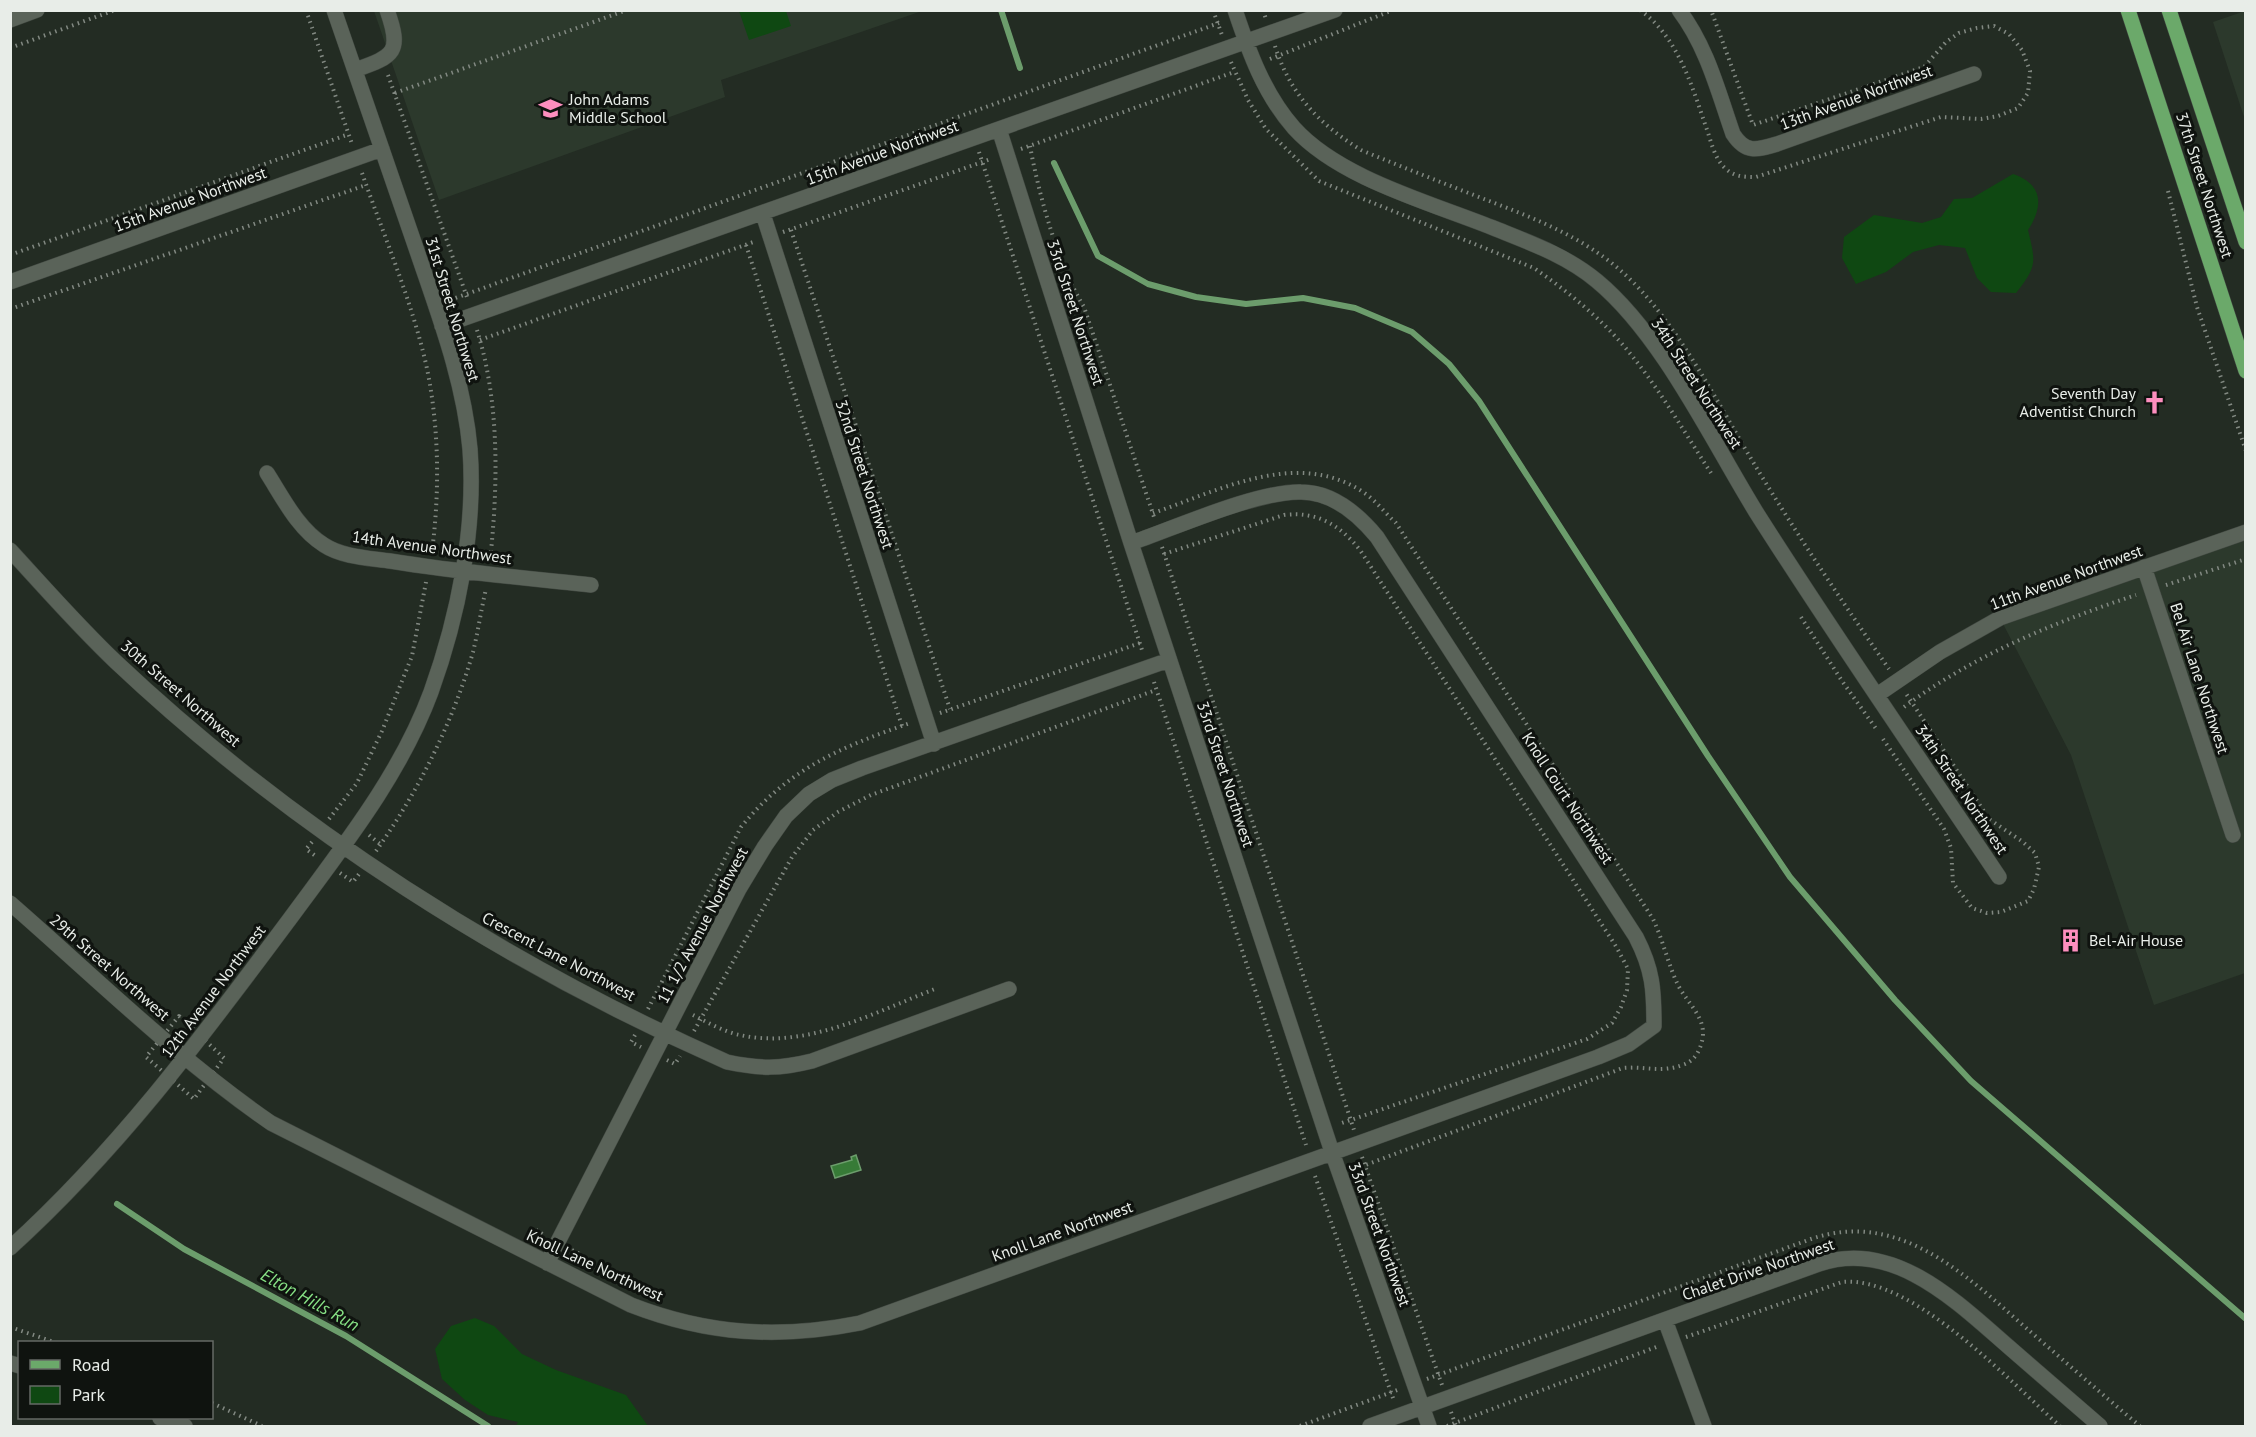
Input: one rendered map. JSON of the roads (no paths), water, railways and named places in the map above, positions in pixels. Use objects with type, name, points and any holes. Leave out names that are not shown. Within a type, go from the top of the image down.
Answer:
[{"type":"main road","name":"37th Street Northwest","points":[[2128,10],[2246,371]]},
{"type":"main road","name":"37th Street Northwest","points":[[2169,10],[2246,242]]},
{"type":"street","points":[[10,20],[37,10]]},
{"type":"street","name":"31st Street Northwest","points":[[334,10],[442,326],[462,396],[470,449],[469,512],[462,572],[441,660],[430,694],[413,729]]},
{"type":"street","points":[[355,70],[390,56],[395,46],[395,35],[387,10]]},
{"type":"street","name":"34th Street Northwest","points":[[1235,10],[1245,42],[1261,79],[1284,116],[1329,158],[1350,171],[1541,247],[1589,275],[1620,303],[1644,330],[1757,513],[1999,877]]},
{"type":"street","name":"15th Avenue Northwest","points":[[442,326],[1335,10]]},
{"type":"street","name":"13th Avenue Northwest","points":[[1678,10],[1692,29],[1707,57],[1734,134],[1741,146],[1749,149],[1777,144],[1974,74]]},
{"type":"street","name":"33rd Street Northwest","points":[[999,129],[1169,660],[1332,1152],[1429,1426]]},
{"type":"street","name":"15th Avenue Northwest","points":[[10,282],[382,149]]},
{"type":"street","name":"32nd Street Northwest","points":[[763,214],[934,744]]},
{"type":"street","name":"14th Avenue Northwest","points":[[267,473],[290,510],[324,546],[348,554],[462,572],[591,585]]},
{"type":"street","name":"Knoll Court Northwest","points":[[1131,543],[1251,501],[1302,492],[1342,504],[1360,515],[1377,537],[1623,917],[1648,961],[1654,988],[1654,1026],[1629,1044],[1332,1152]]},
{"type":"street","name":"11th Avenue Northwest","points":[[1877,695],[1940,652],[2000,618],[2246,532]]},
{"type":"street","name":"30th Street Northwest","points":[[10,550],[68,613],[170,710],[344,846]]},
{"type":"street","name":"Bel Air Lane Northwest","points":[[2144,567],[2233,835]]},
{"type":"street","name":"11 1/2 Avenue Northwest","points":[[547,1263],[739,889],[786,816],[809,794],[832,780],[1169,660]]},
{"type":"street","name":"12th Avenue Northwest","points":[[10,1248],[84,1179],[187,1058],[344,846],[373,801],[413,729]]},
{"type":"street","name":"Crescent Lane Northwest","points":[[344,846],[501,949],[727,1062],[755,1068],[784,1068],[812,1061],[1009,989]]},
{"type":"street","name":"29th Street Northwest","points":[[10,903],[187,1058]]},
{"type":"street","name":"Knoll Lane Northwest","points":[[187,1058],[238,1100],[272,1123],[631,1305],[657,1315],[698,1325],[770,1334],[828,1329],[860,1323],[1332,1152]]},
{"type":"street","name":"Chalet Drive Northwest","points":[[1370,1426],[1837,1258],[1854,1256],[1873,1260],[1914,1275],[1953,1299],[2100,1426]]},
{"type":"street","points":[[1665,1320],[1704,1426]]},
{"type":"street","points":[[163,1419],[185,1426]]},
{"type":"waterway","points":[[1001,10],[1020,68]]},
{"type":"waterway","points":[[1054,163],[1098,256],[1148,284],[1196,297],[1246,304],[1303,298],[1355,308],[1412,332],[1449,364],[1479,401],[1708,756],[1790,877],[1895,1000],[1971,1081],[2246,1319]]},
{"type":"waterway","name":"Elton Hills Run","points":[[117,1204],[184,1249],[346,1336],[488,1426]]},
{"type":"place","name":"John Adams Middle School","points":[[551,108]]},
{"type":"place","name":"Seventh Day Adventist Church","points":[[2154,402]]},
{"type":"place","name":"Bel-Air House","points":[[2071,940]]}]
